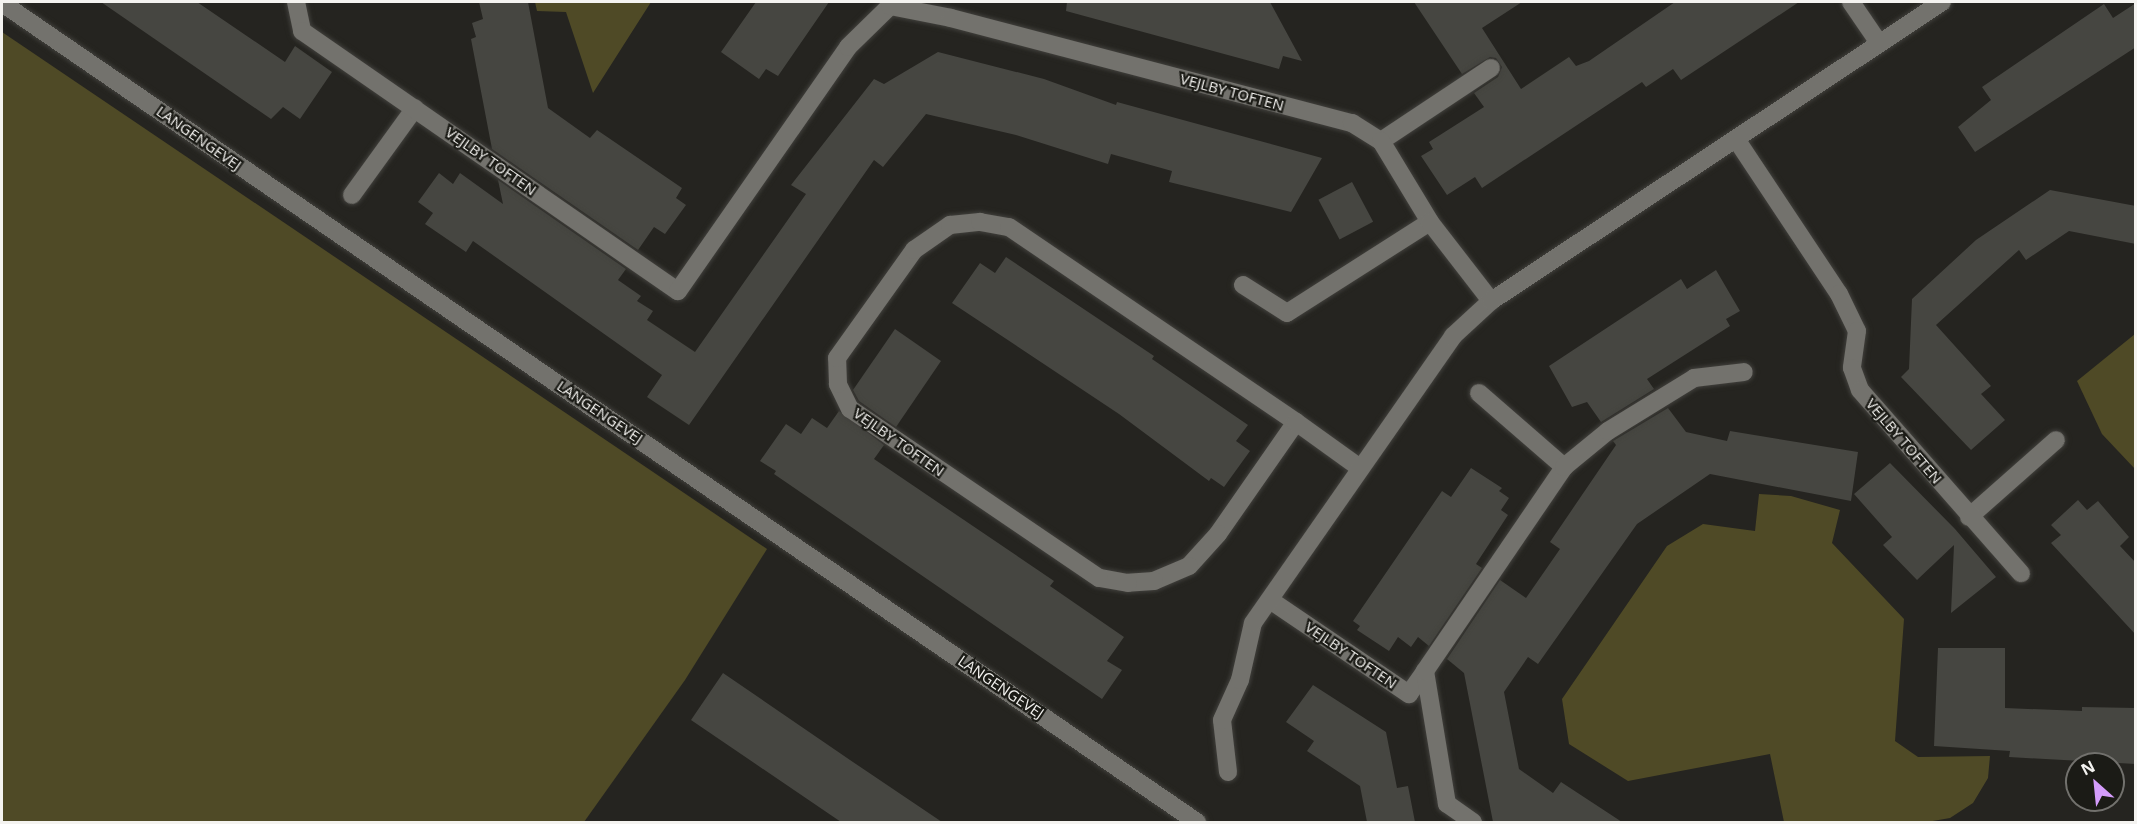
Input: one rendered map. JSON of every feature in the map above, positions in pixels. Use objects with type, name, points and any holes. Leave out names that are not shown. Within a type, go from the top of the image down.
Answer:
[{"type":"street","name":"VEJLBY TOFTEN","points":[[296,2],[302,31],[678,291],[848,47],[889,4],[1352,123],[1381,141],[1430,222],[1491,301]]},
{"type":"street","points":[[1851,2],[1879,43]]},
{"type":"street","points":[[1228,772],[1222,720],[1240,680],[1253,623],[1453,336],[1491,301],[1942,2]]},
{"type":"street","name":"LANGENGEVEJ","points":[[2,3],[1197,822]]},
{"type":"street","points":[[1381,141],[1491,68]]},
{"type":"street","points":[[352,195],[416,108]]},
{"type":"street","name":"VEJLBY TOFTEN","points":[[1736,139],[1839,294],[1857,331],[1851,368],[1860,390],[1969,517],[2021,573]]},
{"type":"street","name":"VEJLBY TOFTEN","points":[[1296,422],[1218,534],[1189,566],[1154,581],[1128,583],[1099,578],[850,409],[838,384],[837,358],[914,250],[950,225],[980,222],[1009,226],[1296,422],[1360,468]]},
{"type":"street","points":[[1244,285],[1287,313],[1430,222]]},
{"type":"street","name":"VEJLBY TOFTEN","points":[[1270,600],[1408,694],[1564,467],[1608,431],[1694,378],[1744,372]]},
{"type":"street","points":[[1479,393],[1564,467]]},
{"type":"street","points":[[1969,517],[2056,440]]},
{"type":"street","points":[[1425,671],[1447,804],[1473,822]]},
{"type":"shaded area","points":[[535,2],[651,2],[593,93],[566,12],[537,11]]},
{"type":"shaded area","points":[[2,32],[767,549],[685,680],[584,822],[2,822]]},
{"type":"shaded area","points":[[2135,334],[2135,469],[2102,434],[2077,381]]},
{"type":"shaded area","points":[[1759,494],[1791,496],[1840,510],[1832,543],[1904,619],[1895,741],[1918,757],[1990,756],[1988,778],[1973,803],[1950,818],[1927,822],[1784,822],[1770,754],[1628,781],[1569,744],[1562,699],[1667,546],[1703,524],[1755,531]]},
{"type":"building","points":[[101,2],[197,2],[285,62],[295,46],[332,72],[300,119],[283,107],[271,119]]},
{"type":"building","points":[[479,2],[528,2],[548,108],[590,138],[597,130],[682,188],[676,198],[686,205],[665,234],[654,227],[638,250],[492,149],[471,39],[476,37],[472,23],[483,19]]},
{"type":"building","points":[[756,2],[829,2],[778,76],[766,69],[759,79],[721,52]]},
{"type":"building","points":[[1067,2],[1270,2],[1302,61],[1283,56],[1279,69],[1066,11]]},
{"type":"building","points":[[1414,2],[1522,2],[1482,28],[1521,89],[1569,57],[1576,66],[1589,61],[1675,2],[1799,2],[1681,80],[1673,69],[1646,87],[1642,82],[1482,188],[1475,177],[1447,195],[1421,156],[1433,149],[1429,142],[1484,107],[1474,93],[1498,77],[1502,67],[1496,58],[1490,57],[1462,74]]},
{"type":"building","points":[[2136,3],[2136,47],[1975,152],[1958,127],[1991,100],[1982,87],[2104,4],[2113,18]]},
{"type":"building","points":[[938,52],[1044,79],[1116,105],[1117,102],[1322,158],[1291,212],[1169,182],[1172,171],[1111,154],[1108,164],[1016,135],[926,114],[883,167],[874,160],[689,425],[647,397],[662,375],[473,241],[466,252],[425,224],[433,213],[418,202],[439,173],[453,184],[460,173],[503,204],[498,180],[626,269],[618,280],[641,296],[637,301],[653,311],[647,320],[695,352],[806,194],[791,185],[874,79],[884,84]]},
{"type":"building","points":[[1352,182],[1373,222],[1340,240],[1318,200]]},
{"type":"building","points":[[2050,190],[2136,206],[2136,244],[2069,231],[2026,260],[2019,250],[1936,325],[1991,386],[1981,394],[2005,420],[1971,450],[1901,377],[1909,369],[1912,299],[1976,240]]},
{"type":"building","points":[[1006,257],[1154,356],[1152,359],[1248,425],[1236,441],[1250,451],[1224,487],[1211,478],[1209,481],[1119,414],[952,303],[980,263],[995,273]]},
{"type":"building","points":[[1716,270],[1740,311],[1726,319],[1730,326],[1647,379],[1654,389],[1601,422],[1587,402],[1572,407],[1549,366],[1681,279],[1687,289]]},
{"type":"building","points":[[895,329],[941,361],[896,427],[859,401],[853,390]]},
{"type":"building","points":[[1668,408],[1686,432],[1727,441],[1730,431],[1858,452],[1851,501],[1710,474],[1637,524],[1538,664],[1528,657],[1504,692],[1519,769],[1553,793],[1561,782],[1622,822],[1493,822],[1464,673],[1447,659],[1500,580],[1526,598],[1560,549],[1550,542],[1616,445],[1613,441]]},
{"type":"building","points":[[839,411],[884,445],[874,459],[1054,581],[1050,586],[1124,637],[1107,661],[1122,670],[1102,699],[774,474],[776,471],[760,461],[786,424],[801,434],[812,418],[827,428]]},
{"type":"building","points":[[1890,463],[1955,529],[1996,577],[1951,613],[1954,545],[1917,580],[1883,545],[1892,537],[1854,494]]},
{"type":"building","points":[[1471,468],[1502,488],[1499,491],[1509,498],[1501,510],[1508,515],[1476,564],[1482,568],[1429,646],[1418,637],[1411,647],[1398,637],[1389,651],[1357,630],[1360,626],[1353,621],[1442,491],[1451,497]]},
{"type":"building","points":[[2078,500],[2087,510],[2098,501],[2129,537],[2120,546],[2136,563],[2136,635],[2051,543],[2061,535],[2051,525]]},
{"type":"building","points":[[1938,648],[2005,648],[2005,708],[2082,711],[2082,707],[2136,708],[2136,764],[2125,763],[2125,752],[2065,752],[2065,760],[2009,757],[2010,751],[1934,746]]},
{"type":"building","points":[[723,673],[942,822],[841,822],[691,720]]},
{"type":"building","points":[[1313,685],[1386,732],[1397,788],[1408,786],[1415,822],[1367,822],[1360,786],[1307,751],[1314,741],[1286,722]]}]
